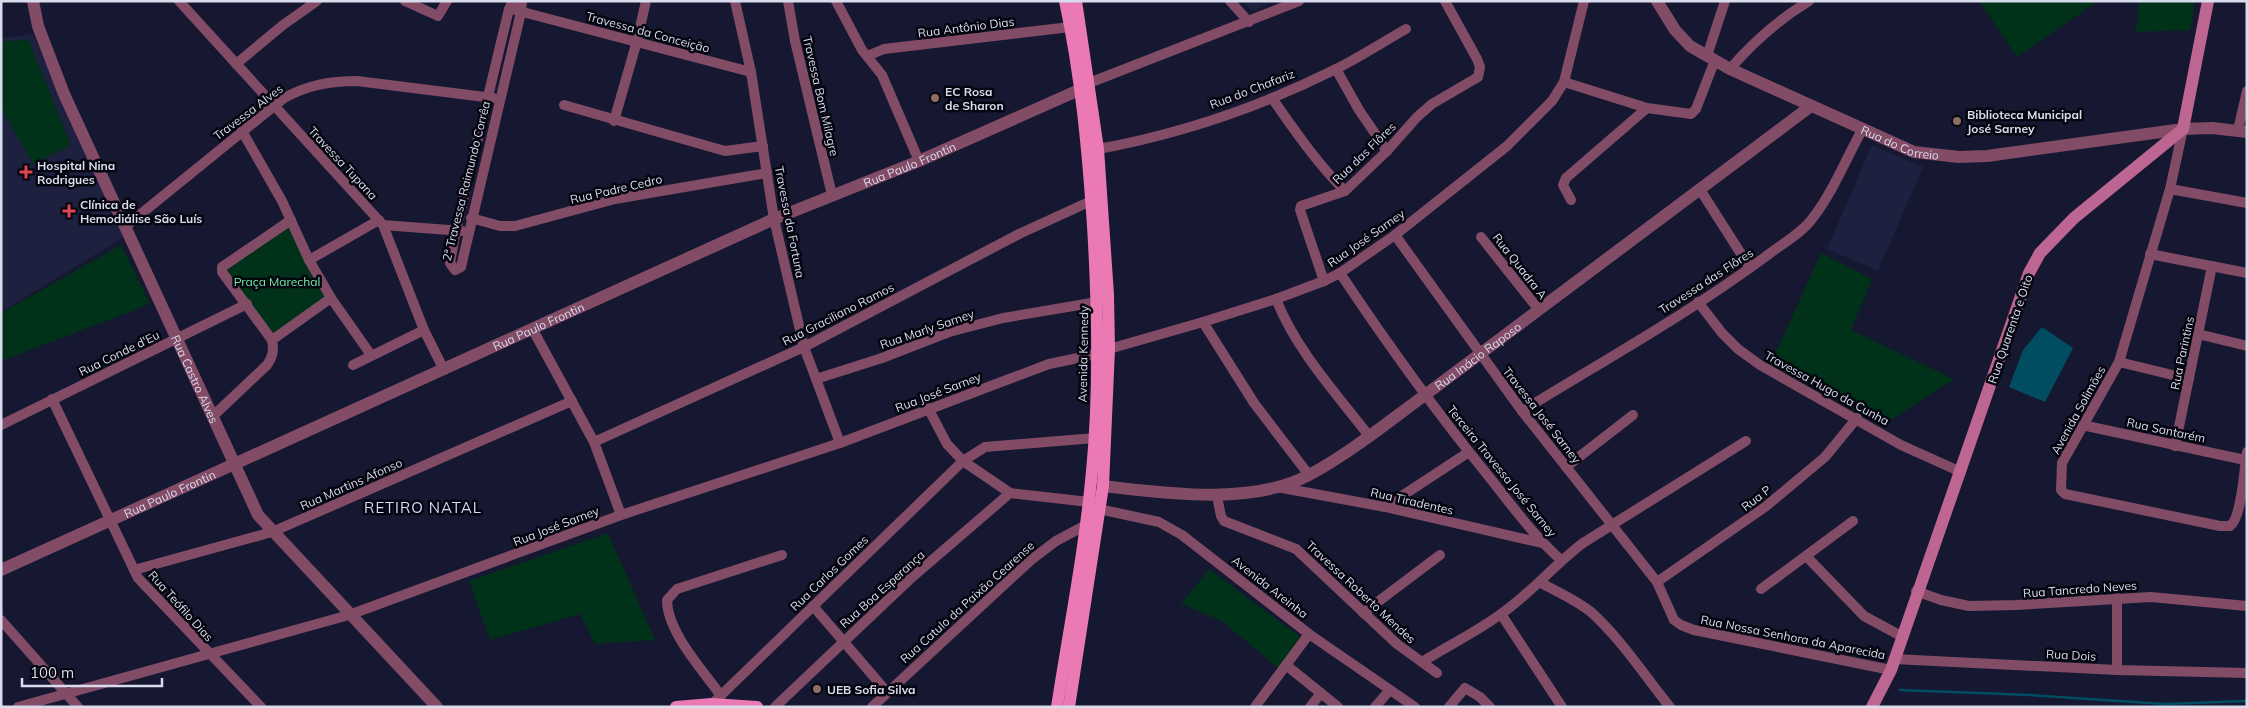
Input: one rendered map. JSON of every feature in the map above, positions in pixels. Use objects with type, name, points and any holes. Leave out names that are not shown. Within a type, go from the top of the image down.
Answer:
[{"type":"main road","name":"Avenida Kennedy","points":[[1056,707],[1086,526],[1102,486],[1103,301],[1098,149],[1064,1]]},
{"type":"main road","name":"Avenida Kennedy","points":[[1076,1],[1084,86],[1091,201],[1103,301]]},
{"type":"main road","points":[[2182,129],[2208,1]]},
{"type":"main road","name":"Rua Quarenta e Oito","points":[[1872,707],[1892,664],[1916,591],[1961,472],[2029,273],[2040,253],[2074,218],[2182,129]]},
{"type":"main road","name":"Avenida Kennedy","points":[[1069,707],[1094,505],[1095,438],[1103,351]]},
{"type":"main road","points":[[676,707],[717,700],[757,707]]},
{"type":"street","name":"Rua Castro Alves","points":[[33,1],[52,64],[258,515],[349,615],[437,707]]},
{"type":"street","name":"Travessa Tupana","points":[[179,1],[381,223],[424,330],[444,370]]},
{"type":"street","points":[[236,64],[283,25],[317,1]]},
{"type":"street","points":[[405,1],[438,16],[447,1]]},
{"type":"street","points":[[614,121],[637,41],[646,1]]},
{"type":"street","name":"Travessa da Fortuna","points":[[735,1],[751,72],[774,219],[804,347],[840,443]]},
{"type":"street","name":"Travessa Bom Milagre","points":[[788,1],[795,41],[832,196]]},
{"type":"street","points":[[836,1],[867,56],[882,75],[919,161]]},
{"type":"street","points":[[1230,1],[1249,22]]},
{"type":"street","name":"Rua das Flôres","points":[[1324,281],[1300,207],[1345,191],[1432,104],[1478,77],[1480,67],[1477,59],[1445,1]]},
{"type":"street","name":"Rua José Sarney","points":[[18,707],[349,615],[621,515],[840,443],[928,408],[1049,364],[1103,351],[1203,322],[1276,299],[1324,281],[1340,273],[1395,235],[1507,146],[1552,101],[1564,82],[1584,1]]},
{"type":"street","name":"Rua do Correio","points":[[1657,1],[1675,30],[1690,46],[1730,69],[1914,152],[1959,157],[1987,156],[2182,129],[2242,131]]},
{"type":"street","points":[[1564,82],[1647,108],[1686,114],[1694,112],[1711,58],[1725,1]]},
{"type":"street","points":[[1730,69],[1760,35],[1780,19],[1809,1]]},
{"type":"street","name":"Rua Paulo Frontin","points":[[1,570],[234,466],[774,219],[919,161],[1084,86],[1249,22],[1293,2]]},
{"type":"street","name":"Travessa da Conceição","points":[[511,5],[751,72]]},
{"type":"street","name":"2ª Travessa Raimundo Corrêa","points":[[511,5],[456,230],[450,263],[455,270],[461,267],[521,7]]},
{"type":"street","name":"Rua Antônio Dias","points":[[867,56],[884,49],[1070,27]]},
{"type":"street","name":"Rua do Chafariz","points":[[1098,149],[1159,136],[1272,98],[1336,68],[1406,29]]},
{"type":"street","points":[[1336,68],[1359,110],[1387,151]]},
{"type":"street","name":"Travessa Alves","points":[[126,226],[273,106],[303,88],[334,81],[392,85],[500,100]]},
{"type":"street","points":[[2242,131],[2247,92]]},
{"type":"street","points":[[1272,98],[1303,144],[1345,191]]},
{"type":"street","points":[[564,105],[614,121],[725,151],[763,146]]},
{"type":"street","name":"Rua Inácio Raposo","points":[[1102,486],[1176,494],[1217,496],[1276,487],[1309,475],[1369,436],[1425,395],[1811,106]]},
{"type":"street","points":[[1571,200],[1563,185],[1566,178],[1647,108]]},
{"type":"street","name":"Avenida Solimões","points":[[2182,129],[2170,189],[2120,362],[2082,425],[2062,463],[2061,490],[2066,494],[2220,526],[2230,526],[2235,522],[2238,512],[2246,456]]},
{"type":"street","name":"Travessa das Flôres","points":[[1522,411],[1750,268],[1812,220],[1862,130]]},
{"type":"street","points":[[242,132],[276,188],[309,260],[332,298],[371,355]]},
{"type":"street","name":"Rua Padre Cedro","points":[[471,218],[500,226],[515,226],[615,199],[767,173]]},
{"type":"street","points":[[2170,189],[2247,203]]},
{"type":"street","points":[[1701,190],[1750,268]]},
{"type":"street","name":"Rua Graciliano Ramos","points":[[594,442],[804,347],[1019,234],[1091,201]]},
{"type":"street","points":[[212,417],[267,365],[273,356],[272,340],[222,272],[222,267],[291,220]]},
{"type":"street","points":[[309,260],[381,223],[468,231]]},
{"type":"street","name":"Travessa José Sarney","points":[[1395,235],[1522,411],[1657,582]]},
{"type":"street","name":"Rua Quadra A","points":[[1481,237],[1539,310]]},
{"type":"street","points":[[2150,254],[2247,273]]},
{"type":"street","name":"Rua Parintins","points":[[2176,446],[2212,266]]},
{"type":"street","name":"Terceira Travessa José Sarney","points":[[1340,273],[1425,395],[1542,543],[1561,560]]},
{"type":"street","points":[[272,340],[332,298]]},
{"type":"street","points":[[1276,299],[1290,330],[1302,349],[1369,436]]},
{"type":"street","name":"Rua Marly Sarney","points":[[816,380],[967,328],[1003,318],[1103,301]]},
{"type":"street","name":"Travessa Hugo da Cunha","points":[[1698,302],[1722,333],[1738,349],[1760,365],[1857,418],[1901,445],[1961,472]]},
{"type":"street","name":"Rua Conde d'Eu","points":[[1,425],[247,304]]},
{"type":"street","points":[[1203,322],[1254,403],[1309,475]]},
{"type":"street","points":[[353,365],[424,330]]},
{"type":"street","points":[[533,330],[594,442],[621,515]]},
{"type":"street","points":[[2198,334],[2247,346]]},
{"type":"street","points":[[2120,362],[2189,379]]},
{"type":"street","name":"Rua Teófilo Dias","points":[[52,399],[142,584],[260,707]]},
{"type":"street","name":"Rua Martins Afonso","points":[[134,570],[272,532],[572,401]]},
{"type":"street","points":[[928,408],[943,438],[963,461],[1010,493]]},
{"type":"street","points":[[1566,467],[1633,415]]},
{"type":"street","name":"Rua P","points":[[1657,582],[1771,502],[1825,457],[1857,418]]},
{"type":"street","name":"Rua Santarém","points":[[2082,425],[2176,446],[2246,456]]},
{"type":"street","name":"Rua Carlos Gomes","points":[[717,700],[963,461],[986,447],[1095,438]]},
{"type":"street","points":[[1422,662],[1501,614],[1541,583],[1561,560],[1612,524],[1746,441]]},
{"type":"street","points":[[1385,507],[1469,452]]},
{"type":"street","name":"Rua Tiradentes","points":[[1276,487],[1385,507],[1542,543]]},
{"type":"street","name":"Avenida Areinha","points":[[1010,493],[1094,505],[1159,522],[1182,535],[1309,634],[1415,707]]},
{"type":"street","name":"Rua Boa Esperança","points":[[775,707],[909,580],[1010,493]]},
{"type":"street","name":"Travessa Roberto Mendes","points":[[1217,496],[1224,522],[1296,549],[1397,644],[1437,673]]},
{"type":"street","points":[[1760,589],[1807,557],[1853,521]]},
{"type":"street","name":"Rua Catulo da Paixão Cearense","points":[[872,707],[1030,560],[1056,541],[1086,526]]},
{"type":"street","points":[[717,700],[674,629],[667,609],[667,600],[677,589],[782,555]]},
{"type":"street","points":[[1363,613],[1440,555]]},
{"type":"street","points":[[1807,557],[1864,616],[1901,636]]},
{"type":"street","name":"Rua Nossa Senhora da Aparecida","points":[[1657,582],[1670,613],[1681,625],[1716,635],[1892,664]]},
{"type":"street","points":[[1541,583],[1573,599],[1591,613],[1609,631],[1670,707]]},
{"type":"street","name":"Rua Tancredo Neves","points":[[1916,591],[1941,600],[1969,606],[2016,606],[2151,597],[2247,606]]},
{"type":"street","points":[[2117,598],[2117,670]]},
{"type":"street","points":[[812,606],[887,692]]},
{"type":"street","points":[[1501,614],[1562,707]]},
{"type":"street","points":[[1,620],[78,707]]},
{"type":"street","points":[[1255,707],[1309,634]]},
{"type":"street","name":"Rua Dois","points":[[1892,664],[2247,673]]},
{"type":"street","points":[[1286,665],[1338,707]]},
{"type":"street","points":[[1449,707],[1463,688],[1480,697],[1490,707]]},
{"type":"street","points":[[1375,707],[1389,690]]},
{"type":"street","points":[[1310,707],[1321,693]]},
{"type":"shaded area","points":[[1243,1],[1273,1],[1252,12]]},
{"type":"shaded area","name":"Hospital Nina Rodrigues","points":[[33,34],[124,237],[1,312],[1,38]]},
{"type":"shaded area","points":[[1872,145],[1923,167],[1878,271],[1827,249]]},
{"type":"shaded area","points":[[2042,327],[2073,348],[2045,402],[2009,387],[2023,350]]},
{"type":"green space","points":[[1979,1],[2098,1],[2017,57]]},
{"type":"green space","points":[[2139,1],[2195,1],[2190,30],[2136,32]]},
{"type":"green space","points":[[28,39],[71,145],[33,164],[1,108],[1,42]]},
{"type":"green space","name":"Praça Marechal","points":[[288,224],[328,297],[272,335],[224,269]]},
{"type":"green space","points":[[121,245],[150,304],[4,360],[1,357],[1,313]]},
{"type":"green space","points":[[1821,253],[1872,279],[1851,330],[1954,379],[1883,425],[1770,365]]},
{"type":"green space","points":[[608,533],[655,640],[595,644],[580,614],[490,640],[469,581]]},
{"type":"green space","points":[[1209,569],[1300,637],[1279,669],[1222,621],[1181,604]]},
{"type":"waterway","points":[[1900,690],[2030,695],[2164,704],[2247,701]]},
{"type":"place","name":"EC Rosa de Sharon","points":[[935,98]]},
{"type":"place","name":"Biblioteca Municipal José Sarney","points":[[1957,121]]},
{"type":"place","name":"Hospital Nina Rodrigues","points":[[26,172]]},
{"type":"place","name":"Clínica de Hemodiálise São Luís","points":[[69,211]]},
{"type":"place","name":"UEB Sofia Silva","points":[[817,689]]},
{"type":"district","name":"RETIRO NATAL","points":[[423,507]]}]
